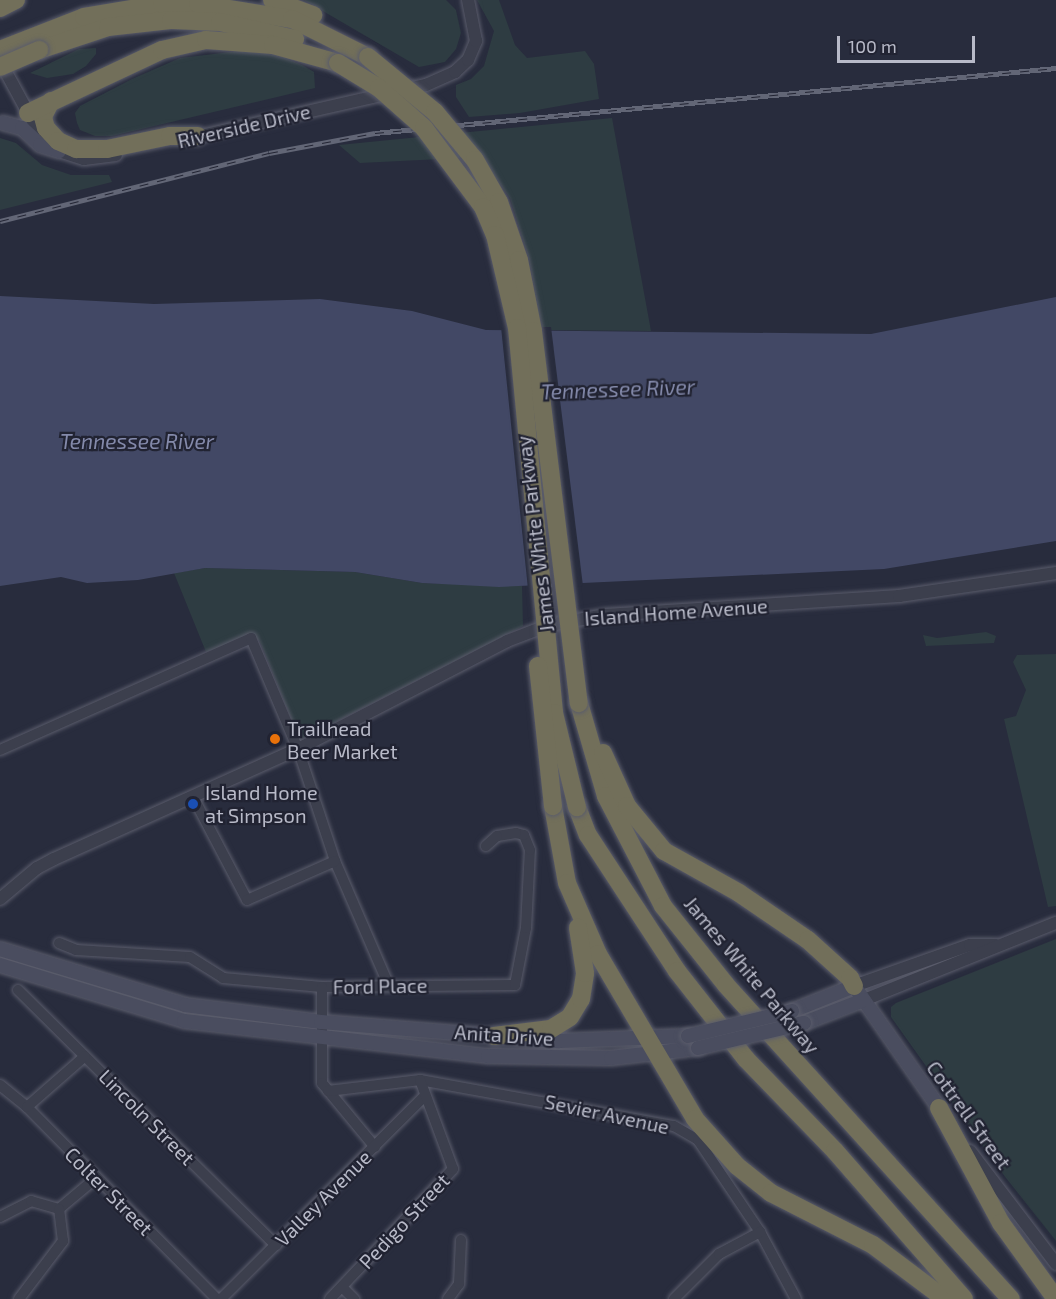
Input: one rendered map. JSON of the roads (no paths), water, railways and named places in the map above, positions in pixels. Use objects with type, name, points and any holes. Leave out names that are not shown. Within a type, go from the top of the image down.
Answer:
[{"type":"highway","points":[[272,0],[333,24],[349,34],[368,57]]},
{"type":"highway","name":"James White Parkway","points":[[0,67],[35,43],[84,17],[125,9],[162,4],[221,6],[291,19],[368,57],[435,112],[475,160],[499,202],[519,260],[533,331],[579,703],[595,727],[612,794],[663,906],[726,985],[1011,1299]]},
{"type":"highway","name":"James White Parkway","points":[[0,50],[108,27],[171,20],[210,21],[267,30],[304,42],[379,88],[424,128],[483,207],[495,235],[517,328],[538,574],[554,713],[577,807],[588,835],[677,971],[746,1059],[835,1151],[964,1299]]},
{"type":"highway","points":[[28,112],[162,50],[206,40],[273,45],[338,63]]},
{"type":"highway","points":[[51,101],[44,117],[46,128],[58,141],[76,149],[107,149],[170,136],[198,136]]},
{"type":"highway","points":[[494,1036],[551,1029],[570,1017],[581,999],[585,973],[583,950],[567,883],[553,806],[539,696],[538,574]]},
{"type":"highway","points":[[612,794],[664,851],[739,893],[808,940],[850,978],[859,993]]},
{"type":"highway","points":[[567,883],[598,954],[695,1119],[737,1166],[771,1193],[873,1245],[945,1299]]},
{"type":"highway","points":[[939,1108],[1001,1223],[1056,1299]]},
{"type":"main road","points":[[1,124],[28,112]]},
{"type":"main road","points":[[1,124],[22,128],[40,145],[58,151]]},
{"type":"main road","name":"Anita Drive","points":[[0,949],[185,1005],[321,1022],[652,1047],[698,1048],[804,1023],[859,993]]},
{"type":"main road","name":"Anita Drive","points":[[0,965],[183,1021],[488,1056],[558,1059],[652,1047],[859,993]]},
{"type":"main road","name":"Cottrell Street","points":[[859,993],[939,1108]]},
{"type":"street","name":"Riverside Drive","points":[[58,151],[75,158],[96,159],[426,85],[455,72],[468,60],[476,41],[468,0]]},
{"type":"street","points":[[0,61],[42,136],[58,151]]},
{"type":"street","name":"Island Home Avenue","points":[[0,899],[37,868],[298,750],[507,641],[566,620],[898,596],[1056,573]]},
{"type":"street","points":[[0,750],[251,638],[298,750],[335,861],[389,986]]},
{"type":"street","points":[[193,797],[247,900],[335,861]]},
{"type":"street","name":"Ford Place","points":[[59,943],[76,950],[190,957],[223,978],[322,987],[515,985],[526,928],[530,850],[524,835],[516,833],[497,836],[486,846]]},
{"type":"street","name":"Anita Drive","points":[[859,993],[970,945],[996,945],[1056,923]]},
{"type":"street","points":[[322,987],[319,1075],[328,1091],[375,1147]]},
{"type":"street","name":"Lincoln Street","points":[[18,990],[276,1245]]},
{"type":"street","points":[[27,1107],[85,1056]]},
{"type":"street","points":[[420,1080],[424,1097]]},
{"type":"street","name":"Sevier Avenue","points":[[328,1091],[420,1080],[674,1126],[698,1140],[760,1232],[796,1299]]},
{"type":"street","name":"Colter Street","points":[[0,1085],[27,1107],[153,1236],[219,1299]]},
{"type":"street","name":"Valley Avenue","points":[[219,1299],[424,1097]]},
{"type":"street","name":"Pedigo Street","points":[[330,1299],[343,1288],[453,1169],[424,1097]]},
{"type":"street","name":"Cottrell Street","points":[[939,1108],[1056,1264]]},
{"type":"street","points":[[59,1209],[96,1178]]},
{"type":"street","points":[[0,1217],[32,1201],[59,1209]]},
{"type":"street","points":[[20,1299],[63,1240],[59,1209]]},
{"type":"street","points":[[674,1299],[719,1254],[760,1232]]},
{"type":"street","points":[[448,1299],[459,1284],[461,1240]]},
{"type":"street","points":[[343,1288],[354,1299]]},
{"type":"water","name":"Tennessee River","points":[[0,296],[154,304],[320,299],[412,311],[486,330],[871,334],[1056,297],[1056,541],[884,569],[499,587],[422,583],[355,572],[205,568],[138,580],[87,583],[61,577],[0,586]]},
{"type":"railway","points":[[0,221],[269,153],[375,133],[1056,68]]},
{"type":"place","name":"Trailhead Beer Market","points":[[275,739]]},
{"type":"place","name":"Island Home at Simpson","points":[[193,804]]}]
